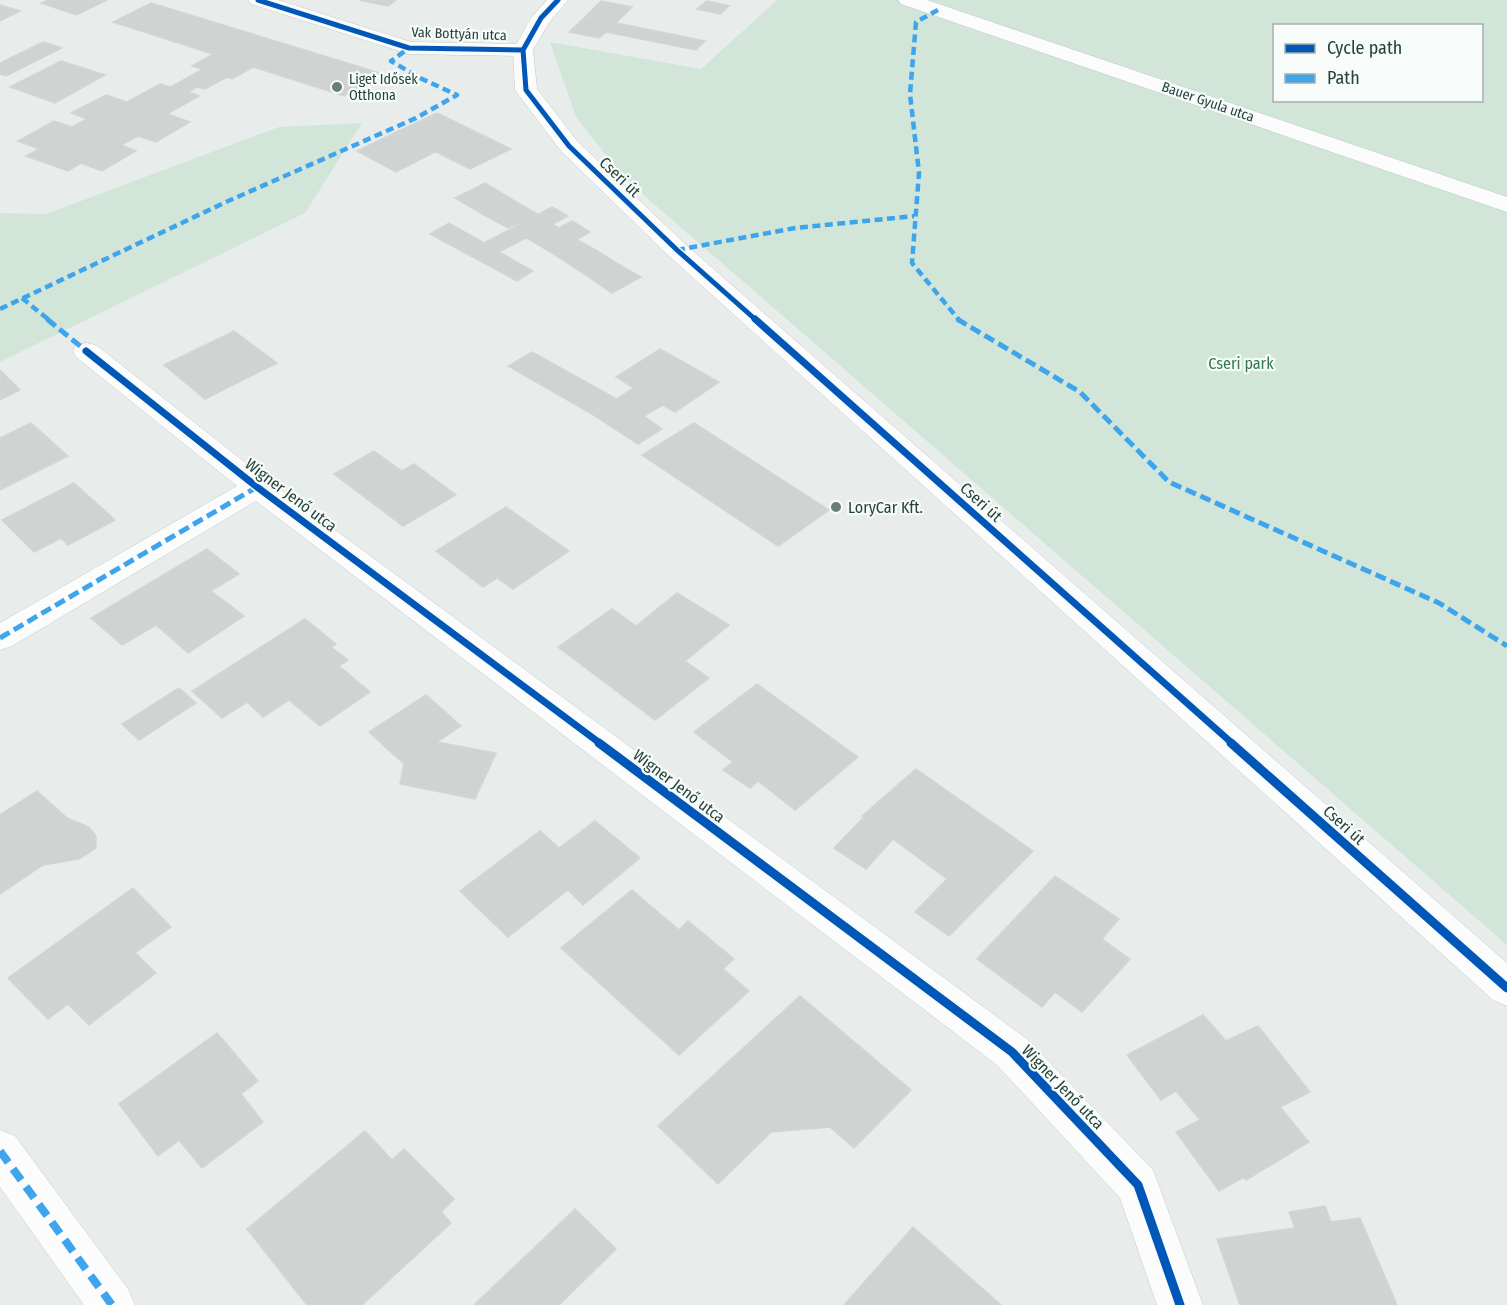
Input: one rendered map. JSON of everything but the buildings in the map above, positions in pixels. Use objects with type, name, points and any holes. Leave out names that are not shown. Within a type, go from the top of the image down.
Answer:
[{"type":"street","name":"Vak Bottyán utca","points":[[258,0],[409,48],[523,50]]},
{"type":"street","points":[[523,50],[541,18],[558,0]]},
{"type":"street","name":"Bauer Gyula utca","points":[[909,0],[1507,205]]},
{"type":"street","name":"Cseri út","points":[[523,50],[526,90],[569,146],[676,250],[1507,988]]},
{"type":"street","name":"Wigner Jenő utca","points":[[86,351],[257,487],[1012,1052],[1138,1185],[1180,1305]]},
{"type":"street","points":[[0,638],[257,487]]},
{"type":"street","points":[[0,1151],[112,1305]]},
{"type":"green space","name":"Cseri park","points":[[777,0],[1507,0],[1507,945],[624,178],[576,117],[550,42],[701,69]]},
{"type":"green space","points":[[362,123],[305,213],[0,362],[0,213],[46,214],[279,127]]},
{"type":"marked path","points":[[938,10],[916,22],[910,94],[919,173],[912,263],[959,321],[1080,392],[1169,482],[1439,603],[1507,646]]},
{"type":"marked path","points":[[0,309],[226,202],[416,118],[457,95],[420,78],[391,61],[409,48]]},
{"type":"marked path","points":[[677,250],[736,237],[795,228],[914,216]]},
{"type":"marked path","points":[[22,298],[90,354]]},
{"type":"marked path","points":[[0,638],[257,487]]},
{"type":"marked path","points":[[0,1151],[112,1305]]},
{"type":"cycle path","points":[[258,0],[409,48],[523,50]]},
{"type":"cycle path","points":[[558,0],[541,18],[523,50],[526,90],[569,146],[677,250],[1507,988]]},
{"type":"cycle path","points":[[86,351],[257,487],[1012,1052],[1138,1185],[1180,1305]]},
{"type":"place","name":"Liget Idősek Otthona","points":[[337,87]]},
{"type":"place","name":"LoryCar Kft.","points":[[836,507]]}]
